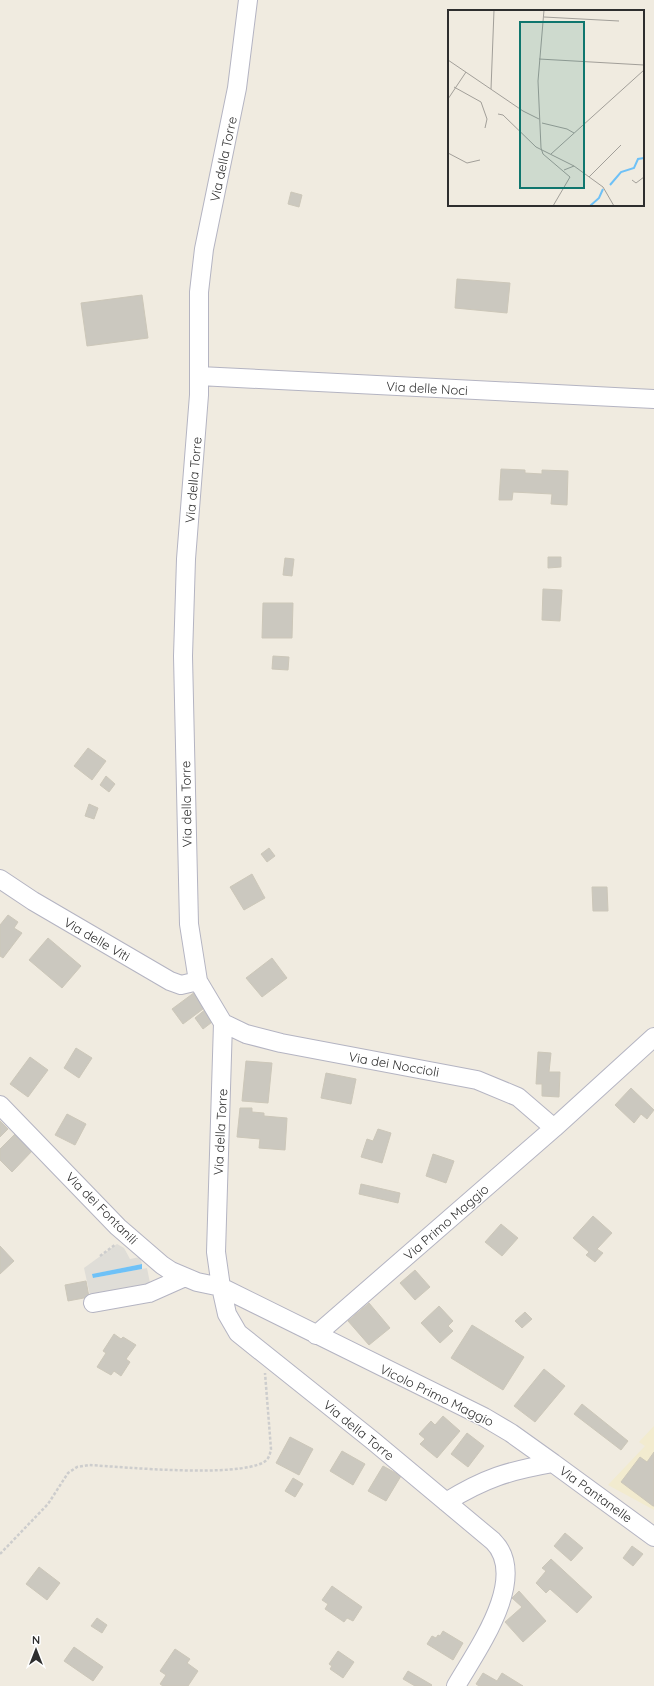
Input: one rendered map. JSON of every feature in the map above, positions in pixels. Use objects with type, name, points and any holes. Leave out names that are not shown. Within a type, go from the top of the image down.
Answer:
[{"type":"street","name":"Via della Torre","points":[[248,0],[238,88],[202,264],[199,305],[199,376],[196,448],[184,590],[183,656],[187,891],[190,940],[198,981],[223,1023],[216,1252],[227,1314],[238,1333],[372,1440],[446,1502],[496,1544],[504,1556],[506,1566],[505,1584],[496,1615],[456,1686]]},
{"type":"street","name":"Via delle Noci","points":[[199,376],[654,399]]},
{"type":"street","name":"Via delle Viti","points":[[0,879],[33,901],[170,981],[181,985],[198,981]]},
{"type":"street","name":"Via dei Noccioli","points":[[223,1023],[246,1034],[281,1043],[477,1080],[518,1097],[554,1128]]},
{"type":"street","name":"Via Primo Maggio","points":[[316,1334],[554,1128],[654,1037]]},
{"type":"street","name":"Via dei Fontanili","points":[[0,1104],[118,1227],[162,1265],[185,1277],[206,1285],[221,1286]]},
{"type":"street","points":[[93,1303],[149,1293],[185,1277]]},
{"type":"street","points":[[221,1286],[316,1334]]},
{"type":"street","name":"Vicolo Primo Maggio","points":[[316,1334],[489,1420],[512,1433],[553,1463]]},
{"type":"street","name":"Via Pantanelle","points":[[446,1502],[489,1478],[508,1472],[553,1463],[654,1536]]},
{"type":"path","points":[[0,1554],[48,1504],[68,1473],[77,1467],[89,1465],[181,1470],[234,1469],[252,1466],[266,1460],[269,1455],[270,1443],[266,1407],[264,1354]]},
{"type":"shaded area","points":[[117,1244],[124,1248],[130,1259],[140,1257],[142,1264],[93,1274],[93,1278],[147,1268],[151,1288],[91,1300],[84,1268]]},
{"type":"shaded area","points":[[654,1426],[654,1510],[608,1485],[645,1446],[639,1442]]},
{"type":"water","points":[[142,1264],[142,1269],[93,1278],[92,1274]]},
{"type":"building","points":[[291,192],[302,195],[299,207],[288,204]]},
{"type":"building","points":[[457,279],[510,283],[507,313],[455,308]]},
{"type":"building","points":[[142,295],[148,338],[87,346],[81,303]]},
{"type":"building","points":[[501,469],[525,470],[525,473],[542,474],[542,470],[568,471],[567,505],[551,504],[552,494],[513,492],[512,500],[499,500]]},
{"type":"building","points":[[548,557],[561,557],[561,567],[548,568]]},
{"type":"building","points":[[285,558],[294,559],[292,576],[283,575]]},
{"type":"building","points":[[543,589],[562,590],[560,621],[542,620]]},
{"type":"building","points":[[263,603],[293,603],[292,638],[262,638]]},
{"type":"building","points":[[273,656],[289,657],[288,670],[272,669]]},
{"type":"building","points":[[88,748],[106,761],[92,780],[74,766]]},
{"type":"building","points":[[106,776],[115,784],[109,792],[100,785]]},
{"type":"building","points":[[89,804],[98,808],[94,819],[85,816]]},
{"type":"building","points":[[269,848],[275,856],[267,862],[261,854]]},
{"type":"building","points":[[252,874],[265,898],[244,910],[230,887]]},
{"type":"building","points":[[592,887],[607,887],[608,911],[593,911]]},
{"type":"building","points":[[8,915],[18,922],[14,928],[22,933],[3,958],[0,956],[0,925]]},
{"type":"building","points":[[48,938],[81,966],[62,988],[29,960]]},
{"type":"building","points":[[272,958],[287,978],[262,997],[246,978]]},
{"type":"building","points":[[195,992],[207,1006],[183,1024],[172,1009]]},
{"type":"building","points":[[207,1008],[216,1019],[203,1029],[195,1018]]},
{"type":"building","points":[[76,1048],[92,1058],[79,1078],[64,1068]]},
{"type":"building","points":[[538,1052],[551,1053],[549,1072],[560,1072],[559,1097],[542,1096],[542,1084],[536,1084]]},
{"type":"building","points":[[30,1057],[48,1070],[28,1097],[10,1084]]},
{"type":"building","points":[[246,1061],[272,1063],[268,1103],[242,1101]]},
{"type":"building","points":[[326,1073],[356,1079],[351,1104],[321,1098]]},
{"type":"building","points":[[631,1088],[654,1110],[647,1119],[641,1114],[634,1123],[615,1105]]},
{"type":"building","points":[[240,1108],[252,1108],[252,1112],[264,1113],[264,1116],[287,1118],[285,1150],[259,1148],[260,1139],[237,1137]]},
{"type":"building","points":[[67,1114],[86,1124],[75,1145],[55,1135]]},
{"type":"building","points":[[0,1121],[8,1129],[0,1137]]},
{"type":"building","points":[[378,1129],[391,1133],[382,1163],[361,1157],[367,1139],[373,1141]]},
{"type":"building","points":[[16,1133],[33,1150],[12,1172],[0,1160],[0,1149]]},
{"type":"building","points":[[433,1154],[454,1161],[446,1183],[426,1176]]},
{"type":"building","points":[[361,1184],[400,1193],[398,1203],[359,1194]]},
{"type":"building","points":[[593,1216],[612,1233],[597,1249],[603,1253],[595,1262],[586,1255],[589,1252],[573,1238]]},
{"type":"building","points":[[501,1224],[518,1238],[502,1256],[485,1242]]},
{"type":"building","points":[[0,1246],[14,1261],[0,1274]]},
{"type":"building","points":[[415,1270],[430,1287],[415,1300],[400,1283]]},
{"type":"building","points":[[86,1281],[89,1297],[68,1301],[65,1285]]},
{"type":"building","points":[[369,1303],[390,1328],[369,1345],[348,1321]]},
{"type":"building","points":[[439,1306],[453,1321],[448,1326],[453,1331],[440,1343],[421,1323]]},
{"type":"building","points":[[525,1312],[532,1319],[522,1328],[515,1321]]},
{"type":"building","points":[[472,1325],[524,1357],[503,1390],[451,1358]]},
{"type":"building","points":[[114,1334],[121,1339],[123,1337],[136,1345],[126,1359],[130,1362],[121,1376],[114,1371],[111,1375],[97,1367],[106,1353],[103,1351]]},
{"type":"building","points":[[544,1369],[565,1386],[535,1422],[514,1406]]},
{"type":"building","points":[[582,1404],[628,1441],[621,1450],[574,1414]]},
{"type":"building","points":[[443,1416],[460,1431],[437,1458],[420,1444],[425,1439],[419,1434],[431,1421],[435,1425]]},
{"type":"building","points":[[467,1433],[484,1446],[468,1467],[451,1454]]},
{"type":"building","points":[[290,1437],[313,1449],[299,1475],[276,1463]]},
{"type":"building","points":[[342,1451],[365,1464],[353,1485],[330,1471]]},
{"type":"building","points":[[654,1452],[653,1506],[621,1482],[640,1457],[647,1462]]},
{"type":"building","points":[[383,1466],[401,1476],[386,1501],[368,1491]]},
{"type":"building","points":[[293,1478],[303,1484],[295,1497],[285,1491]]},
{"type":"building","points":[[565,1533],[583,1548],[571,1561],[554,1546]]},
{"type":"building","points":[[632,1546],[643,1554],[633,1566],[623,1558]]},
{"type":"building","points":[[551,1559],[592,1597],[577,1613],[550,1589],[546,1593],[536,1583],[546,1571],[542,1568]]},
{"type":"building","points":[[39,1567],[60,1583],[47,1600],[26,1584]]},
{"type":"building","points":[[332,1586],[362,1607],[353,1621],[347,1618],[344,1622],[325,1609],[328,1604],[322,1600]]},
{"type":"building","points":[[519,1591],[546,1621],[523,1642],[505,1622],[522,1607],[512,1598]]},
{"type":"building","points":[[97,1618],[107,1625],[102,1633],[91,1626]]},
{"type":"building","points":[[443,1631],[463,1643],[453,1660],[427,1644],[432,1636],[436,1638],[438,1635],[440,1636]]},
{"type":"building","points":[[74,1647],[103,1667],[93,1681],[64,1661]]},
{"type":"building","points":[[175,1649],[190,1659],[187,1663],[198,1671],[188,1686],[163,1686],[160,1684],[166,1675],[160,1671]]},
{"type":"building","points":[[338,1651],[354,1662],[343,1678],[330,1669],[332,1666],[329,1664]]},
{"type":"building","points":[[408,1671],[432,1685],[415,1686],[403,1679]]},
{"type":"building","points":[[483,1673],[497,1681],[502,1673],[523,1686],[479,1686],[476,1684]]}]
